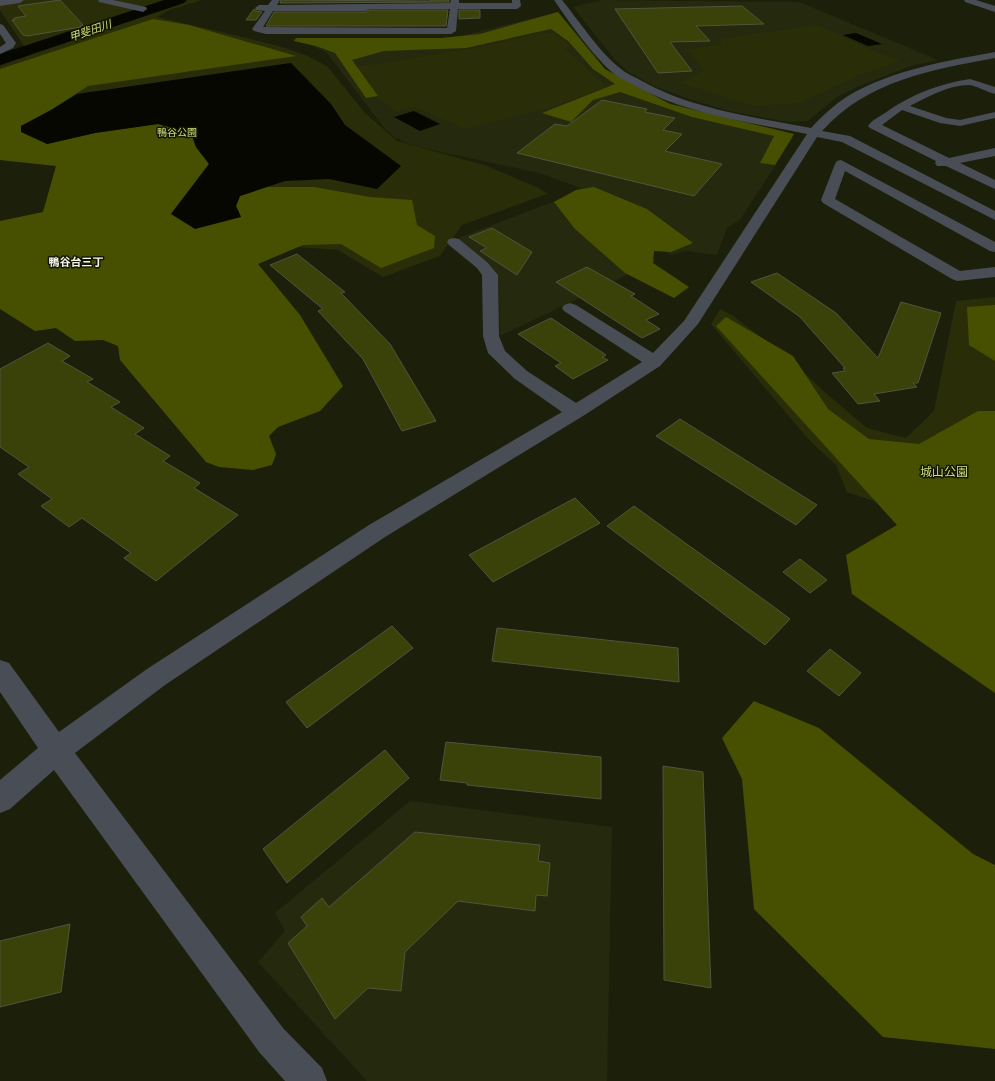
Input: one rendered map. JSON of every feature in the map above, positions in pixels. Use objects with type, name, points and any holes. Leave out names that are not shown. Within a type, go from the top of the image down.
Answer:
[{"type":"street","points":[[0,3],[20,0]]},
{"type":"street","points":[[102,0],[143,9]]},
{"type":"street","points":[[254,8],[273,4],[398,3],[426,6],[455,3],[485,6],[517,6],[516,0]]},
{"type":"street","points":[[558,0],[605,60],[618,72],[652,91],[689,104],[729,115],[846,140],[995,216]]},
{"type":"street","points":[[968,0],[995,9]]},
{"type":"street","points":[[391,24],[398,3]]},
{"type":"street","points":[[273,4],[257,29],[321,30],[360,25],[391,24],[451,31],[455,3]]},
{"type":"street","points":[[289,30],[303,4]]},
{"type":"street","points":[[321,30],[334,4]]},
{"type":"street","points":[[360,25],[367,4]]},
{"type":"street","points":[[452,20],[465,20]]},
{"type":"street","points":[[0,27],[11,43],[10,46],[0,51]]},
{"type":"street","points":[[0,799],[56,750],[156,677],[371,536],[576,412],[654,362],[690,324],[814,132],[824,119],[841,106],[869,90],[896,79],[931,68],[995,56]]},
{"type":"street","points":[[995,91],[970,82],[941,88],[924,94],[901,106],[874,126],[995,185]]},
{"type":"street","points":[[901,106],[944,121],[960,123],[995,115]]},
{"type":"street","points":[[874,181],[946,162],[995,152]]},
{"type":"street","points":[[995,248],[841,164],[828,200],[956,276],[995,272]]},
{"type":"street","points":[[454,242],[482,265],[490,275],[490,336],[496,353],[521,375],[576,412]]},
{"type":"street","points":[[570,308],[654,362]]},
{"type":"street","points":[[0,672],[270,1040],[309,1081]]},
{"type":"shaded area","points":[[602,0],[799,2],[938,60],[911,66],[857,87],[837,97],[808,121],[788,122],[729,111],[689,99],[656,87],[630,73],[615,60],[573,7]]},
{"type":"shaded area","points":[[557,12],[604,71],[658,99],[710,116],[784,131],[793,138],[740,220],[727,228],[717,255],[686,251],[670,255],[618,209],[578,187],[539,173],[427,149],[395,138],[385,129],[327,53],[313,46],[289,39],[440,38],[461,36]]},
{"type":"shaded area","points":[[856,33],[882,44],[868,46],[843,35]]},
{"type":"shaded area","points":[[291,63],[331,104],[345,125],[401,166],[377,189],[329,179],[285,181],[240,196],[236,206],[241,217],[195,229],[171,214],[209,164],[196,147],[191,133],[158,124],[95,133],[47,144],[21,132],[21,126],[77,94]]},
{"type":"shaded area","points":[[414,111],[440,124],[420,131],[394,117]]},
{"type":"shaded area","points":[[571,195],[597,211],[656,261],[500,336],[499,286],[497,274],[489,264],[458,238]]},
{"type":"shaded area","points":[[410,801],[612,827],[607,1081],[367,1081],[258,962],[285,931],[275,913]]},
{"type":"green space","name":"鴨谷公園","points":[[0,0],[202,0],[169,10],[157,17],[282,47],[310,57],[328,67],[364,112],[397,141],[484,165],[539,188],[547,194],[462,225],[440,256],[383,277],[338,250],[298,247],[57,162],[0,139],[0,66],[30,55],[0,10]]},
{"type":"green space","points":[[558,12],[605,69],[670,104],[794,134],[775,165],[760,163],[774,136],[692,117],[620,92],[593,100],[571,122],[542,113],[615,84],[593,69],[568,41],[551,29],[466,48],[384,51],[352,60],[378,96],[366,98],[335,53],[316,46],[294,41],[296,38],[442,38],[480,34]]},
{"type":"green space","points":[[153,19],[189,25],[296,56],[88,86],[51,110],[21,126],[47,144],[95,133],[158,124],[191,133],[196,147],[209,164],[171,214],[241,217],[236,206],[240,196],[267,187],[314,187],[370,197],[412,200],[417,225],[435,236],[434,248],[381,268],[341,244],[303,245],[258,264],[300,315],[343,386],[320,411],[278,427],[269,436],[276,454],[272,465],[253,470],[219,467],[206,462],[120,360],[118,346],[103,340],[75,341],[56,328],[35,331],[0,309],[0,221],[43,212],[56,166],[0,160],[0,69]]},
{"type":"green space","points":[[818,25],[871,50],[902,61],[859,75],[800,103],[752,106],[681,83],[704,70],[687,50],[721,44],[721,38]]},
{"type":"green space","points":[[553,32],[571,46],[565,48],[606,87],[553,107],[465,129],[414,107],[398,112],[380,100],[356,67],[476,48],[535,34]]},
{"type":"green space","points":[[594,187],[647,209],[693,243],[671,252],[654,251],[653,263],[689,287],[674,298],[625,273],[575,229],[554,202],[576,190]]},
{"type":"green space","name":"城山公園","points":[[995,297],[995,535],[940,523],[847,492],[836,465],[809,440],[711,324],[720,309],[733,316],[787,357],[867,428],[906,438],[934,411],[956,301]]},
{"type":"green space","points":[[995,305],[995,361],[969,345],[967,307]]},
{"type":"green space","points":[[726,317],[793,356],[828,409],[869,439],[919,444],[978,411],[995,411],[995,693],[852,594],[846,555],[897,525],[716,326]]},
{"type":"green space","points":[[754,701],[819,728],[973,854],[995,865],[995,1049],[883,1037],[754,909],[742,779],[722,738]]},
{"type":"building","points":[[60,0],[83,25],[80,26],[81,27],[27,36],[23,35],[12,20],[15,20],[14,18],[26,16],[18,6]]},
{"type":"building","points":[[281,0],[449,0],[449,2],[280,3]]},
{"type":"building","points":[[742,6],[764,24],[696,26],[710,41],[670,42],[692,71],[658,73],[615,9]]},
{"type":"building","points":[[254,9],[262,12],[256,20],[246,20]]},
{"type":"building","points":[[370,10],[448,10],[446,26],[266,26],[274,12],[366,12]]},
{"type":"building","points":[[459,10],[480,10],[480,18],[459,19]]},
{"type":"building","points":[[602,100],[647,109],[645,112],[675,118],[663,130],[682,134],[665,151],[722,164],[694,196],[517,153],[555,124],[567,126]]},
{"type":"building","points":[[492,228],[532,252],[517,275],[480,251],[487,248],[469,237]]},
{"type":"building","points":[[297,254],[345,292],[341,293],[390,344],[436,421],[402,431],[363,359],[318,311],[323,309],[270,265]]},
{"type":"building","points":[[587,267],[635,294],[631,296],[659,314],[646,320],[660,329],[642,338],[556,282]]},
{"type":"building","points":[[777,273],[836,313],[878,358],[901,302],[941,313],[918,383],[913,383],[917,387],[874,394],[880,401],[858,404],[832,373],[845,371],[843,368],[845,368],[800,317],[751,282]]},
{"type":"building","points":[[551,318],[606,355],[602,357],[608,360],[573,379],[555,366],[561,363],[518,334]]},
{"type":"building","points":[[48,343],[70,356],[62,361],[93,379],[87,382],[120,402],[111,407],[144,428],[135,434],[170,456],[163,461],[200,483],[194,488],[238,515],[156,581],[124,558],[131,553],[82,518],[69,527],[41,506],[52,499],[18,474],[29,467],[0,447],[0,369]]},
{"type":"building","points":[[680,419],[817,505],[796,525],[656,436]]},
{"type":"building","points":[[575,498],[600,523],[493,582],[469,555]]},
{"type":"building","points":[[634,506],[790,619],[765,645],[607,526]]},
{"type":"building","points":[[800,559],[827,580],[810,593],[783,572]]},
{"type":"building","points":[[392,626],[413,648],[307,728],[286,702]]},
{"type":"building","points":[[497,628],[678,648],[679,682],[492,661]]},
{"type":"building","points":[[830,649],[861,673],[839,696],[807,671]]},
{"type":"building","points":[[446,742],[601,757],[601,799],[467,785],[467,783],[440,780]]},
{"type":"building","points":[[385,750],[409,778],[287,883],[263,849]]},
{"type":"building","points":[[663,766],[703,772],[711,988],[664,980]]},
{"type":"building","points":[[415,832],[540,845],[538,861],[550,863],[547,896],[536,895],[535,911],[458,901],[405,952],[401,991],[368,988],[335,1019],[288,943],[307,926],[301,917],[322,898],[329,907]]},
{"type":"building","points":[[70,924],[61,992],[0,1007],[0,941]]},
{"type":"waterway","name":"甲斐田川","points":[[0,60],[179,0]]},
{"type":"district","name":"鴨谷台三丁","points":[[76,261]]}]
